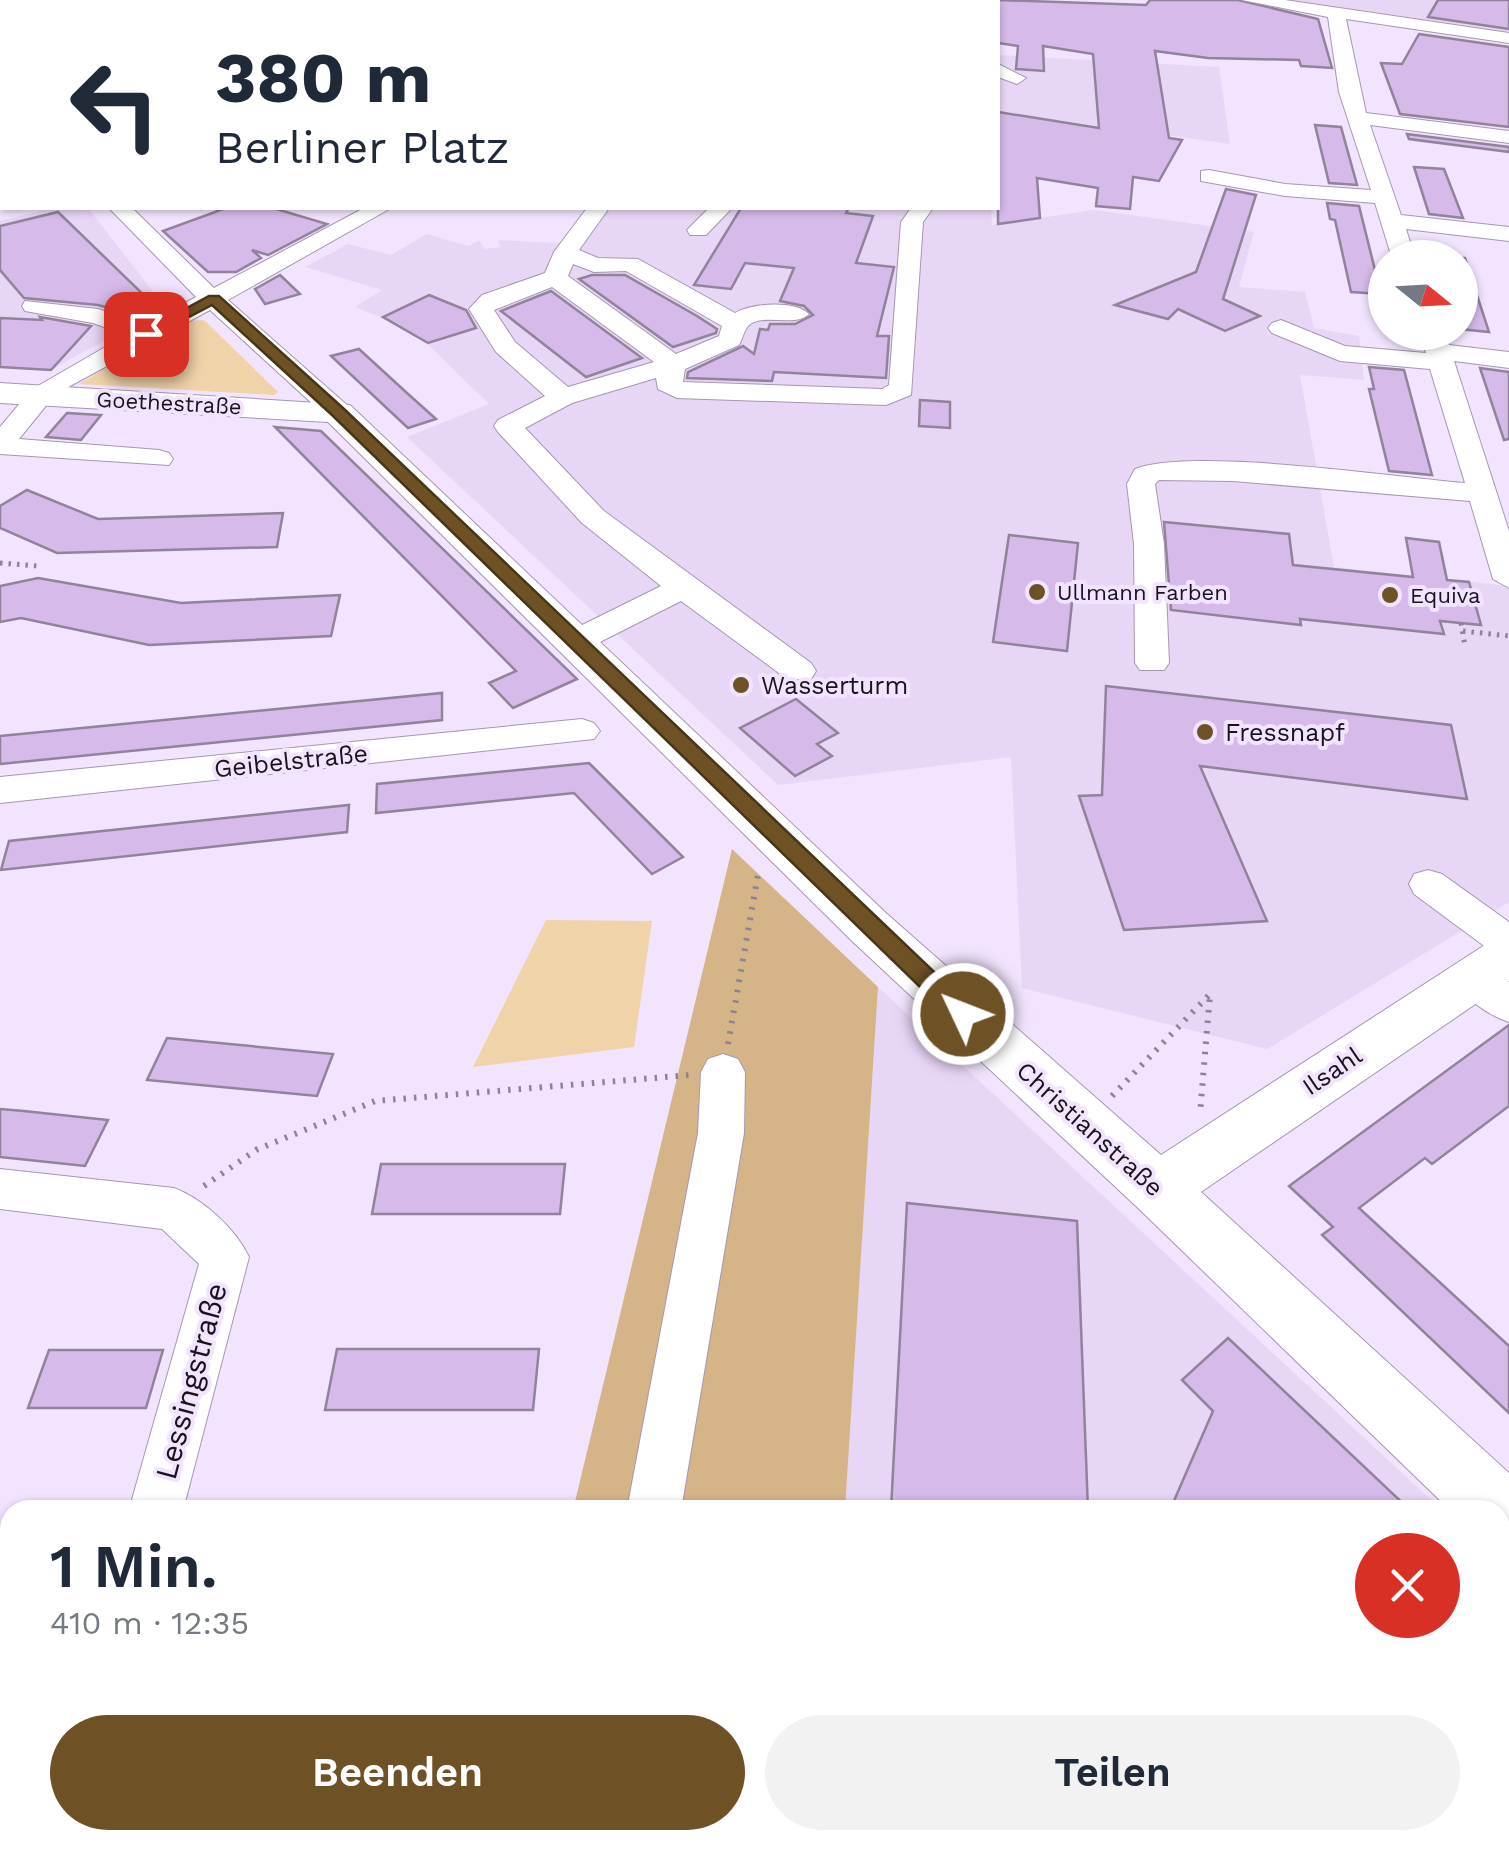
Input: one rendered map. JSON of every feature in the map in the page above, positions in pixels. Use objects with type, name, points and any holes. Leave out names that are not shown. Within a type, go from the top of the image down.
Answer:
[{"type":"main road","name":"Goethestraße","points":[[0,393],[338,412]]},
{"type":"main road","name":"Christianstraße","points":[[338,412],[766,828],[1084,1124],[1177,1174],[1488,1500]]},
{"type":"main road","name":"Ilsahl","points":[[1177,1174],[1500,970]]},
{"type":"street","points":[[1250,0],[1509,38]]},
{"type":"street","points":[[1336,13],[1342,58],[1358,118],[1397,240]]},
{"type":"street","points":[[1000,71],[1017,78]]},
{"type":"street","points":[[1358,118],[1509,137]]},
{"type":"street","points":[[1209,176],[1284,190],[1382,197]]},
{"type":"street","name":"Christianstraße","points":[[122,210],[338,412]]},
{"type":"street","points":[[0,446],[40,396],[376,210]]},
{"type":"street","points":[[560,265],[597,210]]},
{"type":"street","points":[[698,230],[719,210]]},
{"type":"street","points":[[674,364],[667,384],[677,390],[886,397],[902,389],[912,222],[921,210]]},
{"type":"street","points":[[1390,220],[1509,234]]},
{"type":"street","points":[[562,398],[505,347],[481,310],[491,300],[560,265],[630,264],[735,322]]},
{"type":"street","points":[[560,265],[674,364]]},
{"type":"street","points":[[34,306],[98,316],[146,334]]},
{"type":"street","points":[[797,314],[752,314],[735,322],[730,340],[674,364],[562,398],[508,426],[593,516],[683,588],[798,671]]},
{"type":"street","points":[[1280,328],[1340,353],[1399,350]]},
{"type":"street","points":[[1439,350],[1509,579]]},
{"type":"street","points":[[1450,350],[1509,360]]},
{"type":"street","points":[[0,446],[159,459]]},
{"type":"street","points":[[1152,663],[1149,544],[1141,484],[1145,475],[1155,471],[1234,472],[1482,494]]},
{"type":"street","points":[[574,642],[683,588]]},
{"type":"street","name":"Geibelstraße","points":[[0,790],[582,731]]},
{"type":"street","points":[[1428,884],[1500,970]]},
{"type":"street","points":[[656,1500],[720,1133],[723,1072]]},
{"type":"street","points":[[0,1189],[174,1208]]},
{"type":"street","name":"Lessingstraße","points":[[159,1500],[225,1257],[174,1208]]},
{"type":"path","points":[[0,563],[38,566]]},
{"type":"path","points":[[1465,646],[1462,627],[1509,636]]},
{"type":"path","points":[[174,1208],[256,1150],[376,1102],[723,1072],[766,828]]},
{"type":"path","points":[[1084,1124],[1210,994],[1177,1174]]},
{"type":"shaded area","points":[[1292,0],[1509,0],[1509,32]]},
{"type":"shaded area","points":[[1000,55],[1219,67],[1230,144],[1000,112]]},
{"type":"shaded area","points":[[44,210],[90,210],[165,307],[51,370],[0,367],[0,221]]},
{"type":"shaded area","points":[[585,210],[991,210],[992,225],[1094,210],[1254,232],[1239,287],[1305,292],[1314,328],[1359,336],[1364,380],[1300,375],[1334,567],[1509,586],[1509,902],[1267,1049],[1022,988],[1011,757],[778,785],[407,437],[489,404],[413,330],[355,307],[382,290],[305,267],[348,244],[391,255],[427,234],[468,246],[479,240],[485,249],[500,247],[498,240],[561,243]]},
{"type":"shaded area","points":[[204,320],[278,392],[274,395],[79,384],[186,321]]},
{"type":"shaded area","points":[[732,849],[878,987],[846,1500],[575,1500]]},
{"type":"shaded area","points":[[546,920],[652,921],[634,1047],[473,1067]]},
{"type":"shaded area","points":[[878,987],[1431,1500],[846,1500]]},
{"type":"building","points":[[1000,0],[1146,5],[1150,0],[1238,0],[1318,19],[1332,68],[1301,66],[1299,60],[1208,58],[1155,51],[1169,138],[1182,140],[1159,181],[1133,177],[1130,209],[1096,206],[1098,188],[1037,178],[1040,218],[998,224],[1000,112],[1099,128],[1093,54],[1043,46],[1044,71],[1016,69],[1018,46],[1000,43]]},
{"type":"building","points":[[1438,0],[1509,0],[1509,29],[1428,17]]},
{"type":"building","points":[[1419,34],[1509,47],[1509,127],[1400,114],[1381,63],[1402,64]]},
{"type":"building","points":[[1315,125],[1341,127],[1357,185],[1329,183]]},
{"type":"building","points":[[1407,134],[1509,147],[1509,152],[1409,139]]},
{"type":"building","points":[[1414,167],[1444,169],[1463,218],[1429,214]]},
{"type":"building","points":[[1226,189],[1256,195],[1223,299],[1260,316],[1225,331],[1178,309],[1168,319],[1115,305],[1196,272]]},
{"type":"building","points":[[1327,203],[1359,206],[1368,242],[1368,293],[1351,292],[1335,220],[1330,219]]},
{"type":"building","points":[[221,210],[280,210],[327,224],[268,255],[252,250],[261,258],[236,272],[208,272],[163,231]]},
{"type":"building","points":[[740,210],[848,210],[846,213],[873,216],[856,263],[894,267],[877,336],[889,336],[886,378],[774,372],[772,381],[687,378],[688,372],[743,346],[754,354],[760,329],[768,330],[770,324],[795,324],[813,315],[804,306],[780,301],[794,268],[745,263],[731,289],[694,285]]},
{"type":"building","points":[[58,212],[152,303],[145,318],[98,305],[24,298],[0,270],[0,226]]},
{"type":"building","points":[[280,275],[300,294],[265,304],[255,289]]},
{"type":"building","points":[[625,275],[697,316],[717,329],[716,333],[673,347],[579,279]]},
{"type":"building","points":[[551,291],[642,358],[586,377],[501,311]]},
{"type":"building","points":[[429,295],[466,310],[476,328],[428,343],[383,317]]},
{"type":"building","points":[[1478,298],[1489,332],[1478,331]]},
{"type":"building","points":[[40,317],[91,326],[51,370],[0,367],[0,318],[42,320]]},
{"type":"building","points":[[359,349],[436,419],[408,428],[331,356]]},
{"type":"building","points":[[1369,367],[1404,370],[1432,475],[1389,471],[1369,389],[1374,389]]},
{"type":"building","points":[[1480,368],[1509,372],[1509,439],[1504,440]]},
{"type":"building","points":[[920,400],[950,402],[950,428],[919,426]]},
{"type":"building","points":[[67,413],[101,415],[81,440],[46,437]]},
{"type":"building","points":[[275,427],[321,431],[577,679],[513,708],[489,683],[516,671]]},
{"type":"building","points":[[27,490],[98,519],[283,513],[277,547],[57,553],[0,528],[0,506]]},
{"type":"building","points":[[1164,522],[1289,534],[1293,565],[1413,577],[1406,538],[1439,542],[1447,580],[1469,582],[1481,625],[1440,621],[1444,634],[1300,619],[1301,625],[1171,610]]},
{"type":"building","name":"Ullmann Farben","points":[[1009,535],[1078,543],[1067,651],[993,642]]},
{"type":"building","points":[[38,578],[181,603],[340,595],[331,636],[149,645],[21,618],[0,622],[0,586]]},
{"type":"building","points":[[1106,686],[1451,725],[1467,799],[1200,766],[1267,921],[1124,930],[1079,796],[1102,795]]},
{"type":"building","points":[[442,693],[442,720],[0,764],[0,736]]},
{"type":"building","points":[[796,699],[838,733],[817,744],[832,756],[795,776],[740,728]]},
{"type":"building","points":[[589,763],[683,857],[652,874],[574,793],[376,813],[377,784]]},
{"type":"building","points":[[349,805],[347,832],[1,870],[9,841]]},
{"type":"building","points":[[1509,1025],[1509,1106],[1432,1164],[1425,1158],[1359,1208],[1509,1346],[1509,1413],[1322,1235],[1333,1227],[1289,1186]]},
{"type":"building","points":[[167,1038],[333,1054],[317,1096],[147,1080]]},
{"type":"building","points":[[0,1109],[108,1120],[85,1166],[0,1157]]},
{"type":"building","points":[[381,1164],[565,1164],[560,1214],[372,1214]]},
{"type":"building","points":[[907,1203],[1077,1221],[1088,1500],[892,1500]]},
{"type":"building","points":[[1228,1338],[1399,1500],[1174,1500],[1213,1411],[1182,1380]]},
{"type":"building","points":[[337,1349],[539,1349],[533,1410],[325,1410]]},
{"type":"building","points":[[49,1350],[163,1350],[146,1408],[28,1408]]},
{"type":"place","name":"Ullmann Farben","points":[[1037,592]]},
{"type":"place","name":"Equiva","points":[[1390,595]]},
{"type":"place","name":"Wasserturm","points":[[741,685]]},
{"type":"place","name":"Fressnapf","points":[[1205,732]]},
{"type":"route","points":[[146,334],[214,298],[338,412],[963,1014]]}]
